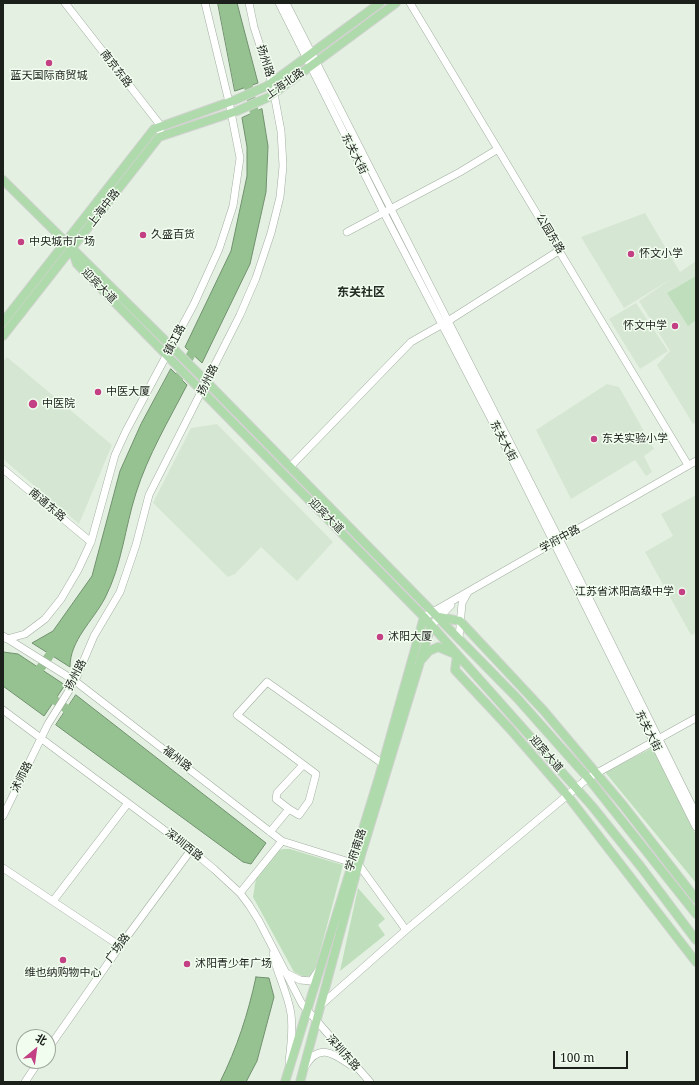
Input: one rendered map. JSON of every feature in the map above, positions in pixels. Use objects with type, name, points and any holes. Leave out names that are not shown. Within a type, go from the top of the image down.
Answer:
[{"type":"main road","name":"上海北路","points":[[161,126],[232,101],[270,84],[380,3]]},
{"type":"main road","name":"上海北路","points":[[159,137],[235,112],[272,96],[396,3]]},
{"type":"main road","name":"上海中路","points":[[3,322],[149,134],[161,126]]},
{"type":"main road","name":"上海中路","points":[[3,336],[72,250],[159,137]]},
{"type":"main road","points":[[3,180],[72,250]]},
{"type":"main road","name":"迎宾大道","points":[[72,250],[83,258],[199,374],[517,698],[588,778],[696,914]]},
{"type":"main road","name":"迎宾大道","points":[[72,250],[77,264],[424,617],[508,710],[575,788],[641,867],[696,940]]},
{"type":"main road","points":[[436,614],[460,621],[544,711],[597,773],[696,899]]},
{"type":"main road","name":"学府南路","points":[[300,1082],[322,1004],[355,865],[424,617]]},
{"type":"main road","name":"学府南路","points":[[286,1079],[318,971],[355,865],[431,626]]},
{"type":"main road","points":[[419,663],[429,651],[438,647],[457,655],[455,670],[510,729],[566,795],[695,960]]},
{"type":"street","name":"镇江路","points":[[5,638],[24,634],[45,619],[61,599],[78,570],[91,542],[116,455],[129,424],[175,350],[220,249],[233,206],[240,158],[235,112],[205,3]]},
{"type":"street","name":"扬州路","points":[[42,738],[48,724],[75,681],[94,636],[120,592],[136,545],[149,495],[172,447],[207,383],[242,309],[271,233],[280,197],[283,166],[281,131],[249,3]]},
{"type":"street","points":[[280,3],[310,55]]},
{"type":"street","points":[[286,3],[310,55]]},
{"type":"street","name":"公园东路","points":[[410,3],[688,465]]},
{"type":"street","name":"南京东路","points":[[68,4],[161,126]]},
{"type":"street","name":"东关大街","points":[[310,55],[313,64],[387,210],[696,814]]},
{"type":"street","points":[[159,137],[161,126]]},
{"type":"street","points":[[347,232],[460,172],[498,149]]},
{"type":"street","points":[[290,467],[409,344],[560,250]]},
{"type":"street","name":"学府中路","points":[[436,614],[468,591],[696,461]]},
{"type":"street","name":"南通东路","points":[[3,469],[91,542]]},
{"type":"street","points":[[459,638],[462,603],[468,591]]},
{"type":"street","points":[[424,617],[436,614]]},
{"type":"street","points":[[431,626],[436,614]]},
{"type":"street","name":"福州路","points":[[5,638],[22,647],[75,681],[282,841],[355,865]]},
{"type":"street","points":[[303,764],[277,793],[276,799],[299,815],[309,801],[316,774],[303,764],[237,715],[267,682],[383,764]]},
{"type":"street","name":"深圳西路","points":[[3,710],[191,850],[240,893],[259,921],[307,1011],[317,1023]]},
{"type":"street","points":[[322,1004],[406,930],[588,778],[696,718]]},
{"type":"street","name":"沭师路","points":[[3,816],[42,738]]},
{"type":"street","name":"东关大街","points":[[657,740],[696,827]]},
{"type":"street","points":[[53,901],[128,803]]},
{"type":"street","points":[[270,832],[289,809]]},
{"type":"street","points":[[240,893],[282,841]]},
{"type":"street","name":"广场路","points":[[56,1037],[120,946],[191,850]]},
{"type":"street","points":[[355,865],[406,930]]},
{"type":"street","points":[[3,868],[120,946]]},
{"type":"street","points":[[272,946],[276,968],[291,1014],[291,1036],[286,1079]]},
{"type":"street","points":[[286,973],[306,982],[311,981],[318,971]]},
{"type":"street","name":"深圳东路","points":[[317,1023],[370,1082]]},
{"type":"street","points":[[304,1068],[312,1055],[318,1052],[340,1058],[360,1070]]},
{"type":"street","points":[[25,1082],[34,1069]]},
{"type":"shaded area","points":[[218,3],[237,3],[258,83],[235,91]]},
{"type":"shaded area","points":[[262,109],[268,146],[266,192],[250,264],[202,363],[185,347],[231,251],[247,176],[247,147],[242,118]]},
{"type":"shaded area","points":[[645,213],[680,272],[696,261],[696,422],[693,424],[657,365],[670,351],[639,301],[671,279],[624,308],[581,237]]},
{"type":"shaded area","points":[[696,276],[696,320],[688,326],[667,293]]},
{"type":"shaded area","points":[[636,303],[668,351],[640,369],[609,319]]},
{"type":"shaded area","name":"中医院","points":[[7,357],[112,445],[79,524],[3,459],[3,362]]},
{"type":"shaded area","points":[[171,369],[187,385],[146,465],[132,506],[111,585],[105,598],[78,639],[71,657],[70,667],[32,643],[53,631],[92,576],[120,471],[141,424]]},
{"type":"shaded area","name":"东关实验小学","points":[[607,384],[619,387],[654,449],[644,456],[652,472],[646,476],[635,460],[571,499],[536,430]]},
{"type":"shaded area","points":[[217,424],[333,542],[297,581],[261,547],[235,574],[228,577],[153,503],[191,428]]},
{"type":"shaded area","name":"江苏省沭阳高级中学","points":[[696,495],[696,633],[691,635],[645,552],[673,536],[661,514]]},
{"type":"shaded area","points":[[3,652],[18,654],[65,685],[44,716],[3,686]]},
{"type":"shaded area","points":[[76,695],[266,843],[251,864],[243,862],[56,725]]},
{"type":"shaded area","points":[[654,747],[696,835],[696,883],[605,772]]},
{"type":"shaded area","points":[[290,849],[343,865],[315,971],[310,976],[304,977],[294,972],[253,897],[256,878],[276,851]]},
{"type":"shaded area","points":[[358,888],[385,919],[378,925],[385,935],[340,971]]},
{"type":"shaded area","points":[[256,977],[269,978],[274,997],[257,1061],[246,1082],[220,1082],[241,1031]]},
{"type":"waterway","points":[[246,76],[257,124]]},
{"type":"waterway","points":[[174,387],[197,343]]},
{"type":"waterway","points":[[34,677],[57,645]]},
{"type":"waterway","points":[[44,692],[76,716]]},
{"type":"place","name":"蓝天国际商贸城","points":[[49,63]]},
{"type":"place","name":"久盛百货","points":[[143,235]]},
{"type":"place","name":"中央城市广场","points":[[21,242]]},
{"type":"place","name":"怀文小学","points":[[631,254]]},
{"type":"place","name":"怀文中学","points":[[675,326]]},
{"type":"place","name":"中医大厦","points":[[98,392]]},
{"type":"place","name":"中医院","points":[[33,404]]},
{"type":"place","name":"东关实验小学","points":[[594,439]]},
{"type":"place","name":"江苏省沭阳高级中学","points":[[682,592]]},
{"type":"place","name":"沭阳大厦","points":[[380,637]]},
{"type":"place","name":"维也纳购物中心","points":[[63,960]]},
{"type":"place","name":"沭阳青少年广场","points":[[187,964]]},
{"type":"district","name":"东关社区","points":[[361,293]]}]
